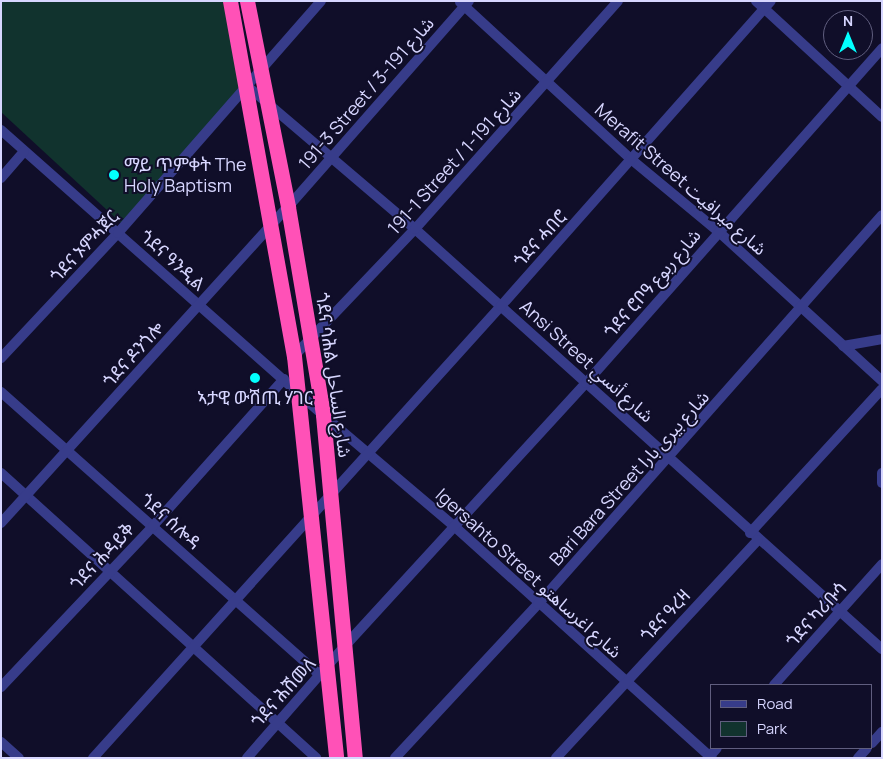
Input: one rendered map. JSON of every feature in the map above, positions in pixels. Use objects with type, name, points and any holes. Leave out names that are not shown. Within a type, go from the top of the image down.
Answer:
[{"type":"highway","name":"ጎደና ሳሕል شارع الساحل","points":[[230,1],[271,222],[299,391],[313,513],[322,673],[336,758]]},
{"type":"highway","name":"ጎደና ሳሕል شارع الساحل","points":[[247,1],[288,208],[312,340],[323,415],[343,648],[355,758]]},
{"type":"street","name":"ጎደና ኦምሓጀር","points":[[1,358],[118,234],[260,68],[321,1]]},
{"type":"street","name":"191-1 Street / شارع 191-1","points":[[294,356],[312,340],[415,229],[548,82],[618,1]]},
{"type":"street","points":[[756,1],[768,5],[847,86],[882,117]]},
{"type":"street","name":"Merafit Street شارع ميرافيت","points":[[464,3],[632,160],[719,232],[882,381]]},
{"type":"street","name":"191-3 Street / شارع 191-3","points":[[288,208],[464,3]]},
{"type":"street","name":"ጎደና ሓበሮ","points":[[93,758],[632,160],[768,5]]},
{"type":"street","name":"ጎደና ሮቦዓ شارع ربوع","points":[[343,648],[586,383],[882,48]]},
{"type":"street","name":"Ansi Street شارع أنسي","points":[[246,85],[415,229],[670,457],[754,537],[882,649]]},
{"type":"street","name":"ጎደና ዓንዲል","points":[[1,130],[299,391],[323,415]]},
{"type":"street","points":[[1,178],[24,152]]},
{"type":"street","name":"ጎደና ዶንጎሎ","points":[[1,523],[199,305],[271,222],[288,208]]},
{"type":"street","name":"Bari Bara Street شارع بيرى بارا","points":[[395,758],[538,604],[670,457],[882,215]]},
{"type":"street","points":[[843,346],[882,339]]},
{"type":"street","name":"ጎደና ሕዳይቅ","points":[[1,687],[153,526],[284,379]]},
{"type":"street","name":"ጎደና ዓረዛ","points":[[556,758],[754,537],[882,389]]},
{"type":"street","name":"ጎደና ሰሎዳ","points":[[1,392],[66,452],[153,526],[235,600],[322,673]]},
{"type":"street","name":"Igersahto Street شارع اغرساهتو","points":[[323,415],[370,452],[538,604],[712,755]]},
{"type":"street","points":[[1,473],[316,758]]},
{"type":"street","points":[[882,473],[882,483]]},
{"type":"street","name":"ጎደና ካሪቡሳ","points":[[775,684],[882,564]]},
{"type":"street","name":"ጎደና ሕሽመለ","points":[[247,758],[343,648]]},
{"type":"street","points":[[873,742],[882,732]]},
{"type":"street","points":[[1,742],[19,758]]},
{"type":"green space","name":"ማይ ጥምቀት The Holy Baptism","points":[[1,1],[227,1],[246,84],[121,223],[1,112]]},
{"type":"place","name":"ማይ ጥምቀት The Holy Baptism","points":[[114,175]]},
{"type":"place","name":"ኣታዊ ውሽጢ ሃገር","points":[[255,378]]}]
